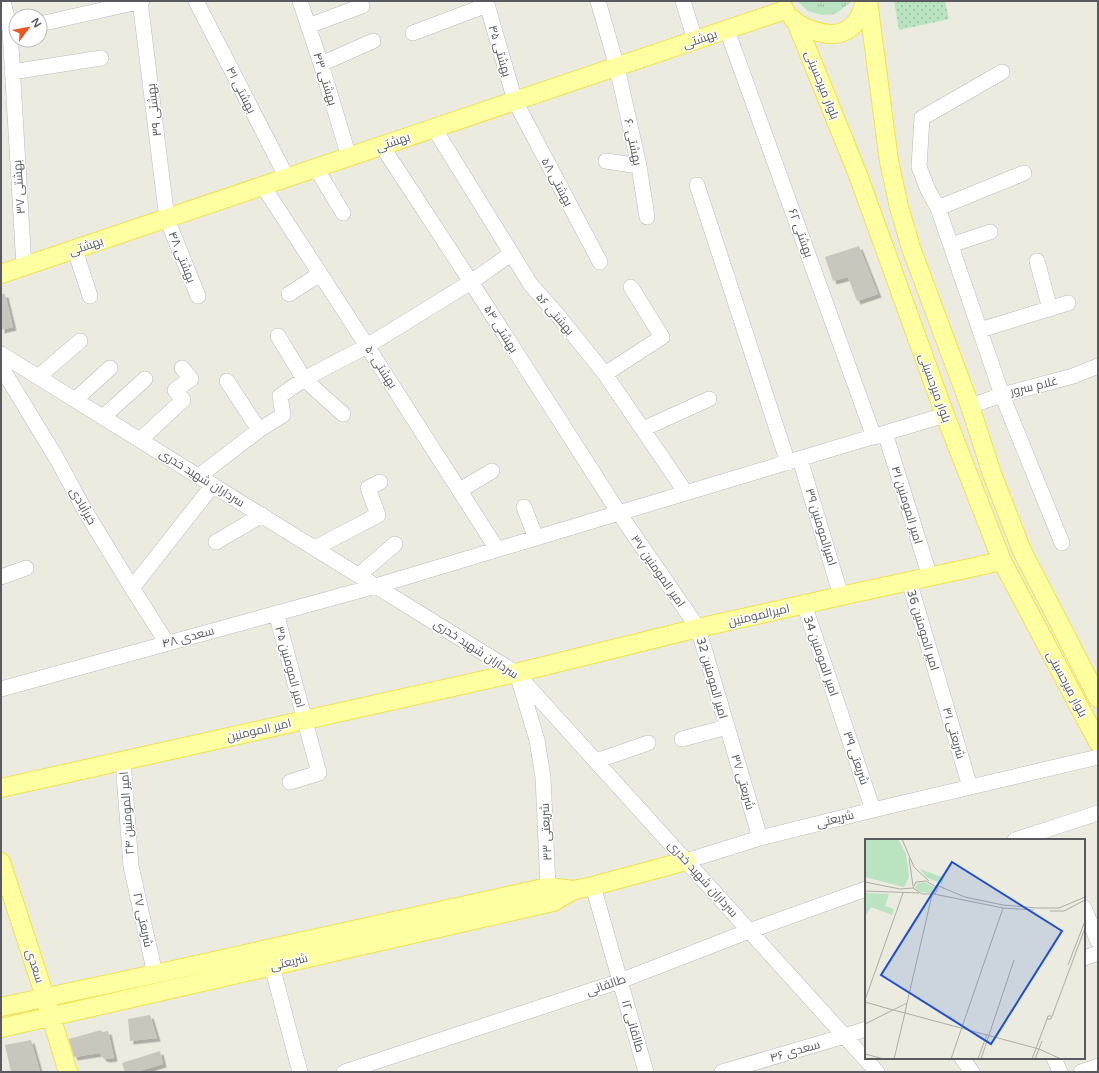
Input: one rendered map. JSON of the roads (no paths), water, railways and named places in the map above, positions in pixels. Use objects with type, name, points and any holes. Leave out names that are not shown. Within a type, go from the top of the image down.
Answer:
[{"type":"main road","points":[[782,5],[797,24],[804,28],[835,34],[842,33],[850,29],[859,19],[867,1]]},
{"type":"main road","name":"بلوار میرحسینی","points":[[867,1],[889,161],[899,207],[911,248],[970,406],[992,474],[1022,551],[1098,698]]},
{"type":"main road","name":"بهشتی","points":[[1,274],[727,30],[782,5]]},
{"type":"main road","name":"بلوار میرحسینی","points":[[797,24],[858,176],[945,415],[1002,562],[1098,742]]},
{"type":"main road","name":"امیرالمومنین","points":[[516,673],[698,628],[1002,562]]},
{"type":"main road","name":"امیر المومنین","points":[[1,788],[516,673]]},
{"type":"main road","name":"شریعتی","points":[[1,1028],[553,902],[574,890],[686,861]]},
{"type":"main road","name":"سعدی","points":[[1,862],[68,1072]]},
{"type":"main road","name":"شریعتی","points":[[1,1007],[548,887],[574,890]]},
{"type":"street","name":"بهشتی ۳۷","points":[[3,1],[8,24]]},
{"type":"street","points":[[48,22],[141,1]]},
{"type":"street","name":"بهشتی ۳۹","points":[[141,1],[167,218]]},
{"type":"street","name":"بهشتی ۴۱","points":[[196,1],[286,178]]},
{"type":"street","name":"بهشتی ۴۳","points":[[300,1],[349,157]]},
{"type":"street","name":"بهشتی ۶۰","points":[[598,1],[617,67],[639,166],[647,217]]},
{"type":"street","points":[[683,1],[695,40]]},
{"type":"street","points":[[413,33],[487,3]]},
{"type":"street","name":"بهشتی ۴۵","points":[[487,3],[514,101]]},
{"type":"street","points":[[308,26],[362,6]]},
{"type":"street","name":"بهشتی ۶۲","points":[[727,30],[880,435]]},
{"type":"street","points":[[321,64],[373,42]]},
{"type":"street","name":"بهشتی ۳۷","points":[[10,48],[24,266]]},
{"type":"street","points":[[12,72],[101,58]]},
{"type":"street","points":[[1002,72],[922,118],[919,167],[928,190],[938,208],[1002,395],[1062,543]]},
{"type":"street","name":"بهشتی ۵۸","points":[[514,101],[600,262]]},
{"type":"street","name":"بهشتی ۵۶","points":[[434,128],[531,285],[556,313],[605,374],[686,493]]},
{"type":"street","name":"بهشتی ۵۴","points":[[382,146],[471,282],[618,513]]},
{"type":"street","points":[[606,161],[639,166]]},
{"type":"street","points":[[316,168],[343,213]]},
{"type":"street","points":[[938,208],[1024,173]]},
{"type":"street","name":"امیرالمومنین ۳۹","points":[[697,185],[841,596]]},
{"type":"street","name":"بهشتی ۵۰","points":[[263,186],[497,549]]},
{"type":"street","name":"بهشتی ۴۸","points":[[167,218],[198,296]]},
{"type":"street","points":[[950,244],[990,232]]},
{"type":"street","points":[[75,250],[90,296]]},
{"type":"street","points":[[199,476],[259,430],[283,415],[280,396],[304,379],[367,346],[471,282],[511,254]]},
{"type":"street","points":[[1037,261],[1050,309]]},
{"type":"street","points":[[289,294],[320,274]]},
{"type":"street","points":[[605,374],[662,337],[631,287]]},
{"type":"street","points":[[980,330],[1068,303]]},
{"type":"street","points":[[278,336],[304,379],[343,414]]},
{"type":"street","points":[[38,377],[80,340]]},
{"type":"street","name":"سرداران شهید خدری","points":[[1,354],[516,673],[865,1058]]},
{"type":"street","name":"غلام سرور","points":[[970,406],[1002,395],[1073,376],[1098,366]]},
{"type":"street","name":"خیرآبادی","points":[[1,367],[57,459],[84,510],[167,643]]},
{"type":"street","points":[[75,400],[110,368]]},
{"type":"street","points":[[140,440],[183,400],[175,390],[191,379],[182,368]]},
{"type":"street","points":[[103,417],[144,379]]},
{"type":"street","points":[[228,381],[259,430]]},
{"type":"street","points":[[643,428],[709,399]]},
{"type":"street","name":"سعدی ۴۸","points":[[1,689],[376,586],[945,415]]},
{"type":"street","name":"امیر المومنین ۴۱","points":[[880,435],[930,577]]},
{"type":"street","points":[[460,490],[492,471]]},
{"type":"street","points":[[315,548],[378,515],[368,488],[380,482]]},
{"type":"street","points":[[132,588],[213,485]]},
{"type":"street","points":[[524,507],[536,538]]},
{"type":"street","name":"امیر المومنین ۳۷","points":[[618,513],[698,628]]},
{"type":"street","points":[[216,542],[262,515]]},
{"type":"street","points":[[359,576],[395,544]]},
{"type":"street","points":[[1,577],[26,568]]},
{"type":"street","name":"امیر المومنین 36","points":[[909,581],[938,679]]},
{"type":"street","name":"امیر المومنین 34","points":[[804,604],[839,707]]},
{"type":"street","name":"امیر المومنین ۳۵","points":[[276,613],[319,772],[290,782]]},
{"type":"street","name":"امیر المومنین 32","points":[[698,628],[727,727]]},
{"type":"street","name":"شریعتی ۳۳","points":[[516,673],[537,740],[543,777],[548,887]]},
{"type":"street","name":"شریعتی ۴۱","points":[[938,679],[970,787]]},
{"type":"street","name":"شریعتی ۳۹","points":[[839,707],[873,810]]},
{"type":"street","points":[[682,739],[727,727]]},
{"type":"street","name":"شریعتی ۳۷","points":[[727,727],[760,838]]},
{"type":"street","points":[[596,761],[648,743]]},
{"type":"street","name":"شریعتی","points":[[686,861],[760,838],[1098,757]]},
{"type":"street","name":"امیر المومنین ۲۴","points":[[123,761],[131,866]]},
{"type":"street","points":[[1018,839],[1098,813]]},
{"type":"street","name":"شریعتی ۲۷","points":[[131,866],[155,974]]},
{"type":"street","name":"طالقانی ۱۲","points":[[593,886],[646,1072]]},
{"type":"street","name":"طالقانی","points":[[344,1072],[620,981],[749,931],[865,889]]},
{"type":"street","points":[[1085,910],[1098,941]]},
{"type":"street","points":[[1085,958],[1098,953]]},
{"type":"street","points":[[272,966],[300,1072]]},
{"type":"street","name":"سعدی ۴۶","points":[[722,1072],[865,1029]]},
{"type":"street","name":"سرداران شهید خدری","points":[[865,1059],[877,1072]]},
{"type":"street","points":[[963,1059],[972,1072]]},
{"type":"street","points":[[1054,1059],[1060,1072]]},
{"type":"street","points":[[1081,1072],[1098,1066]]}]
